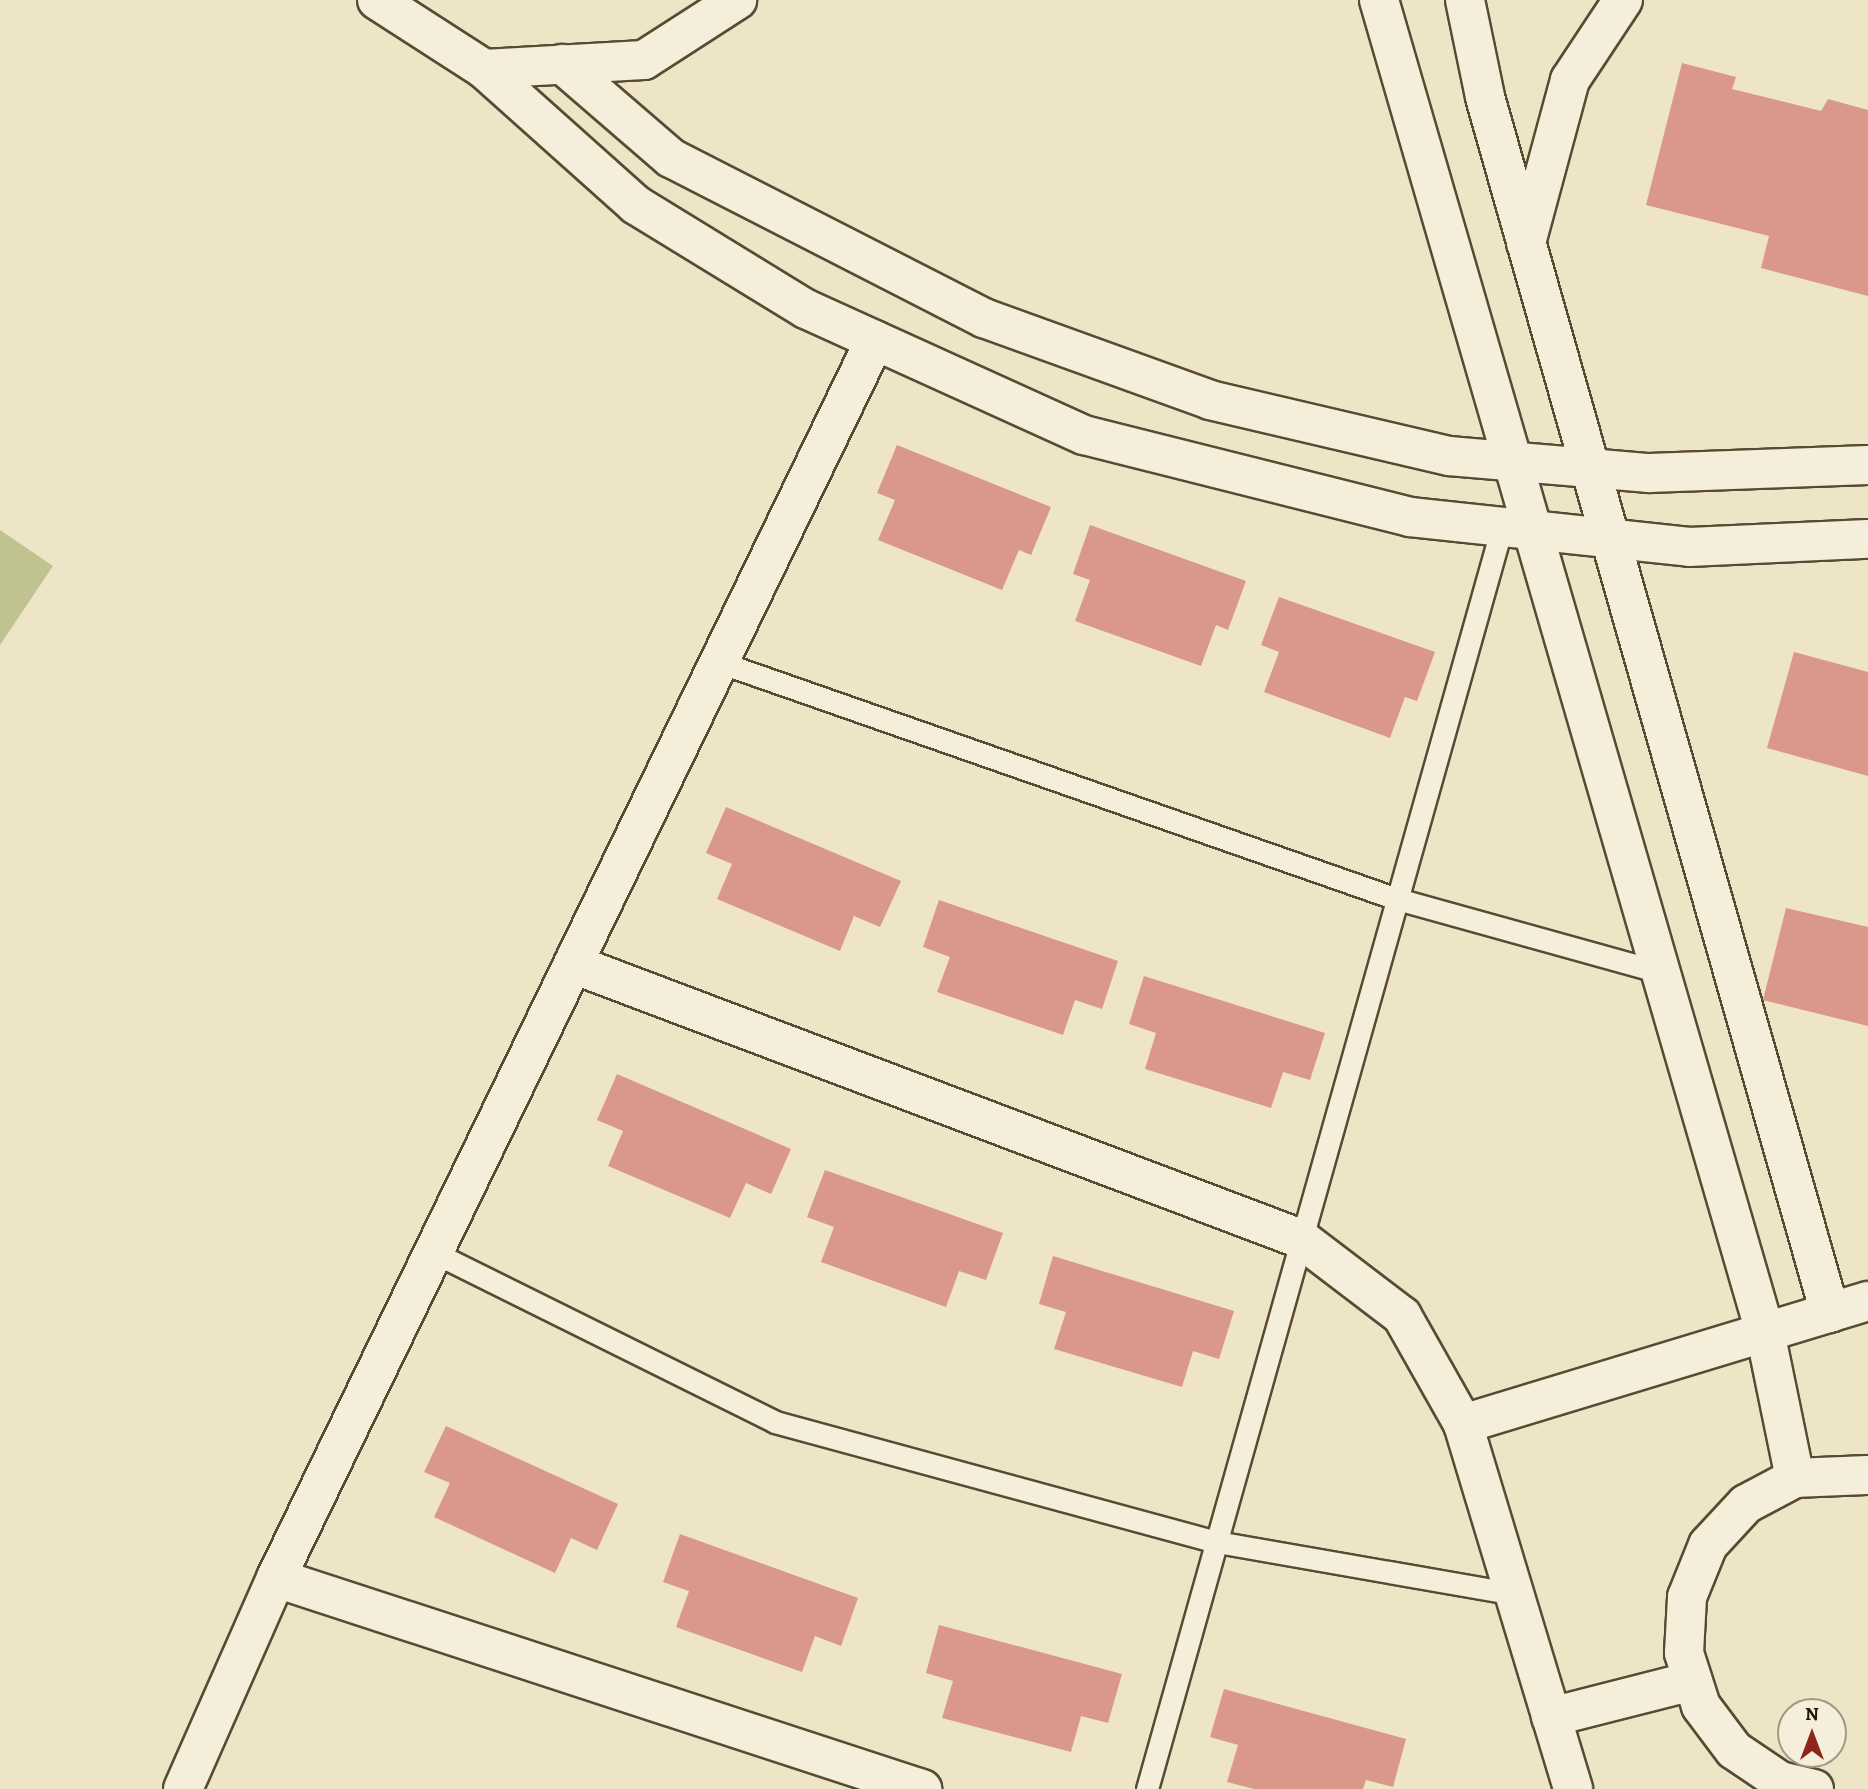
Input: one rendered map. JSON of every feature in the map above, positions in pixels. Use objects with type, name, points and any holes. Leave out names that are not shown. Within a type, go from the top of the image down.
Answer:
[{"type":"street","points":[[377,0],[484,69],[636,205],[806,309],[1084,435],[1410,517],[1689,547],[1868,539]]},
{"type":"street","points":[[484,69],[644,60],[737,0]]},
{"type":"street","points":[[1380,0],[1513,462],[1517,529],[1661,972],[1765,1332],[1795,1479]]},
{"type":"street","points":[[1465,0],[1526,243],[1830,1312]]},
{"type":"street","points":[[1526,243],[1570,80],[1623,0]]},
{"type":"street","points":[[562,64],[671,158],[984,318],[1210,400],[1449,456],[1649,473],[1868,465]]},
{"type":"street","points":[[183,1789],[276,1577],[875,340]]},
{"type":"street","points":[[573,964],[1301,1240],[1402,1316],[1463,1424],[1573,1789]]},
{"type":"street","points":[[1463,1424],[1868,1301]]},
{"type":"street","points":[[1814,1789],[1780,1781],[1734,1750],[1701,1706],[1684,1653],[1687,1597],[1708,1545],[1746,1504],[1795,1479],[1868,1475]]},
{"type":"street","points":[[276,1577],[922,1789]]},
{"type":"street","points":[[1551,1717],[1692,1681]]},
{"type":"lane","points":[[1147,1789],[1397,899],[1517,529]]},
{"type":"lane","points":[[719,662],[1397,899],[1661,972]]},
{"type":"lane","points":[[433,1252],[775,1422],[1217,1542],[1514,1594]]},
{"type":"green space","points":[[0,530],[53,566],[0,645]]},
{"type":"building","points":[[1682,63],[1736,77],[1732,89],[1821,111],[1828,99],[1868,110],[1868,296],[1761,268],[1769,236],[1646,205]]},
{"type":"building","points":[[897,445],[1051,507],[1031,555],[1019,550],[1002,590],[878,540],[895,500],[877,493]]},
{"type":"building","points":[[1090,525],[1246,581],[1228,630],[1216,625],[1201,666],[1075,621],[1090,580],[1073,574]]},
{"type":"building","points":[[1279,597],[1435,652],[1417,701],[1405,697],[1390,738],[1264,692],[1279,652],[1261,645]]},
{"type":"building","points":[[1794,652],[1868,672],[1868,776],[1767,748]]},
{"type":"building","points":[[726,807],[901,881],[880,927],[854,916],[840,951],[717,899],[732,864],[706,853]]},
{"type":"building","points":[[939,900],[1118,961],[1102,1009],[1075,1000],[1063,1035],[937,992],[950,957],[923,947]]},
{"type":"building","points":[[1786,908],[1868,927],[1868,1026],[1763,1000]]},
{"type":"building","points":[[1144,976],[1325,1033],[1310,1080],[1283,1072],[1271,1108],[1145,1069],[1156,1033],[1129,1024]]},
{"type":"building","points":[[617,1074],[791,1149],[771,1194],[746,1183],[730,1218],[608,1166],[623,1131],[597,1120]]},
{"type":"building","points":[[825,1170],[1003,1233],[986,1280],[959,1271],[946,1307],[821,1262],[834,1227],[807,1217]]},
{"type":"building","points":[[1053,1256],[1234,1311],[1219,1359],[1193,1351],[1182,1387],[1054,1349],[1066,1312],[1039,1304]]},
{"type":"building","points":[[446,1426],[618,1504],[597,1550],[571,1538],[555,1573],[434,1517],[450,1483],[424,1472]]},
{"type":"building","points":[[680,1534],[858,1598],[841,1646],[815,1636],[802,1672],[676,1627],[689,1591],[663,1582]]},
{"type":"building","points":[[939,1625],[1122,1674],[1108,1723],[1081,1716],[1071,1752],[942,1718],[953,1681],[926,1673]]},
{"type":"building","points":[[1224,1689],[1406,1739],[1393,1787],[1366,1780],[1363,1789],[1254,1789],[1227,1782],[1238,1745],[1210,1737]]}]
